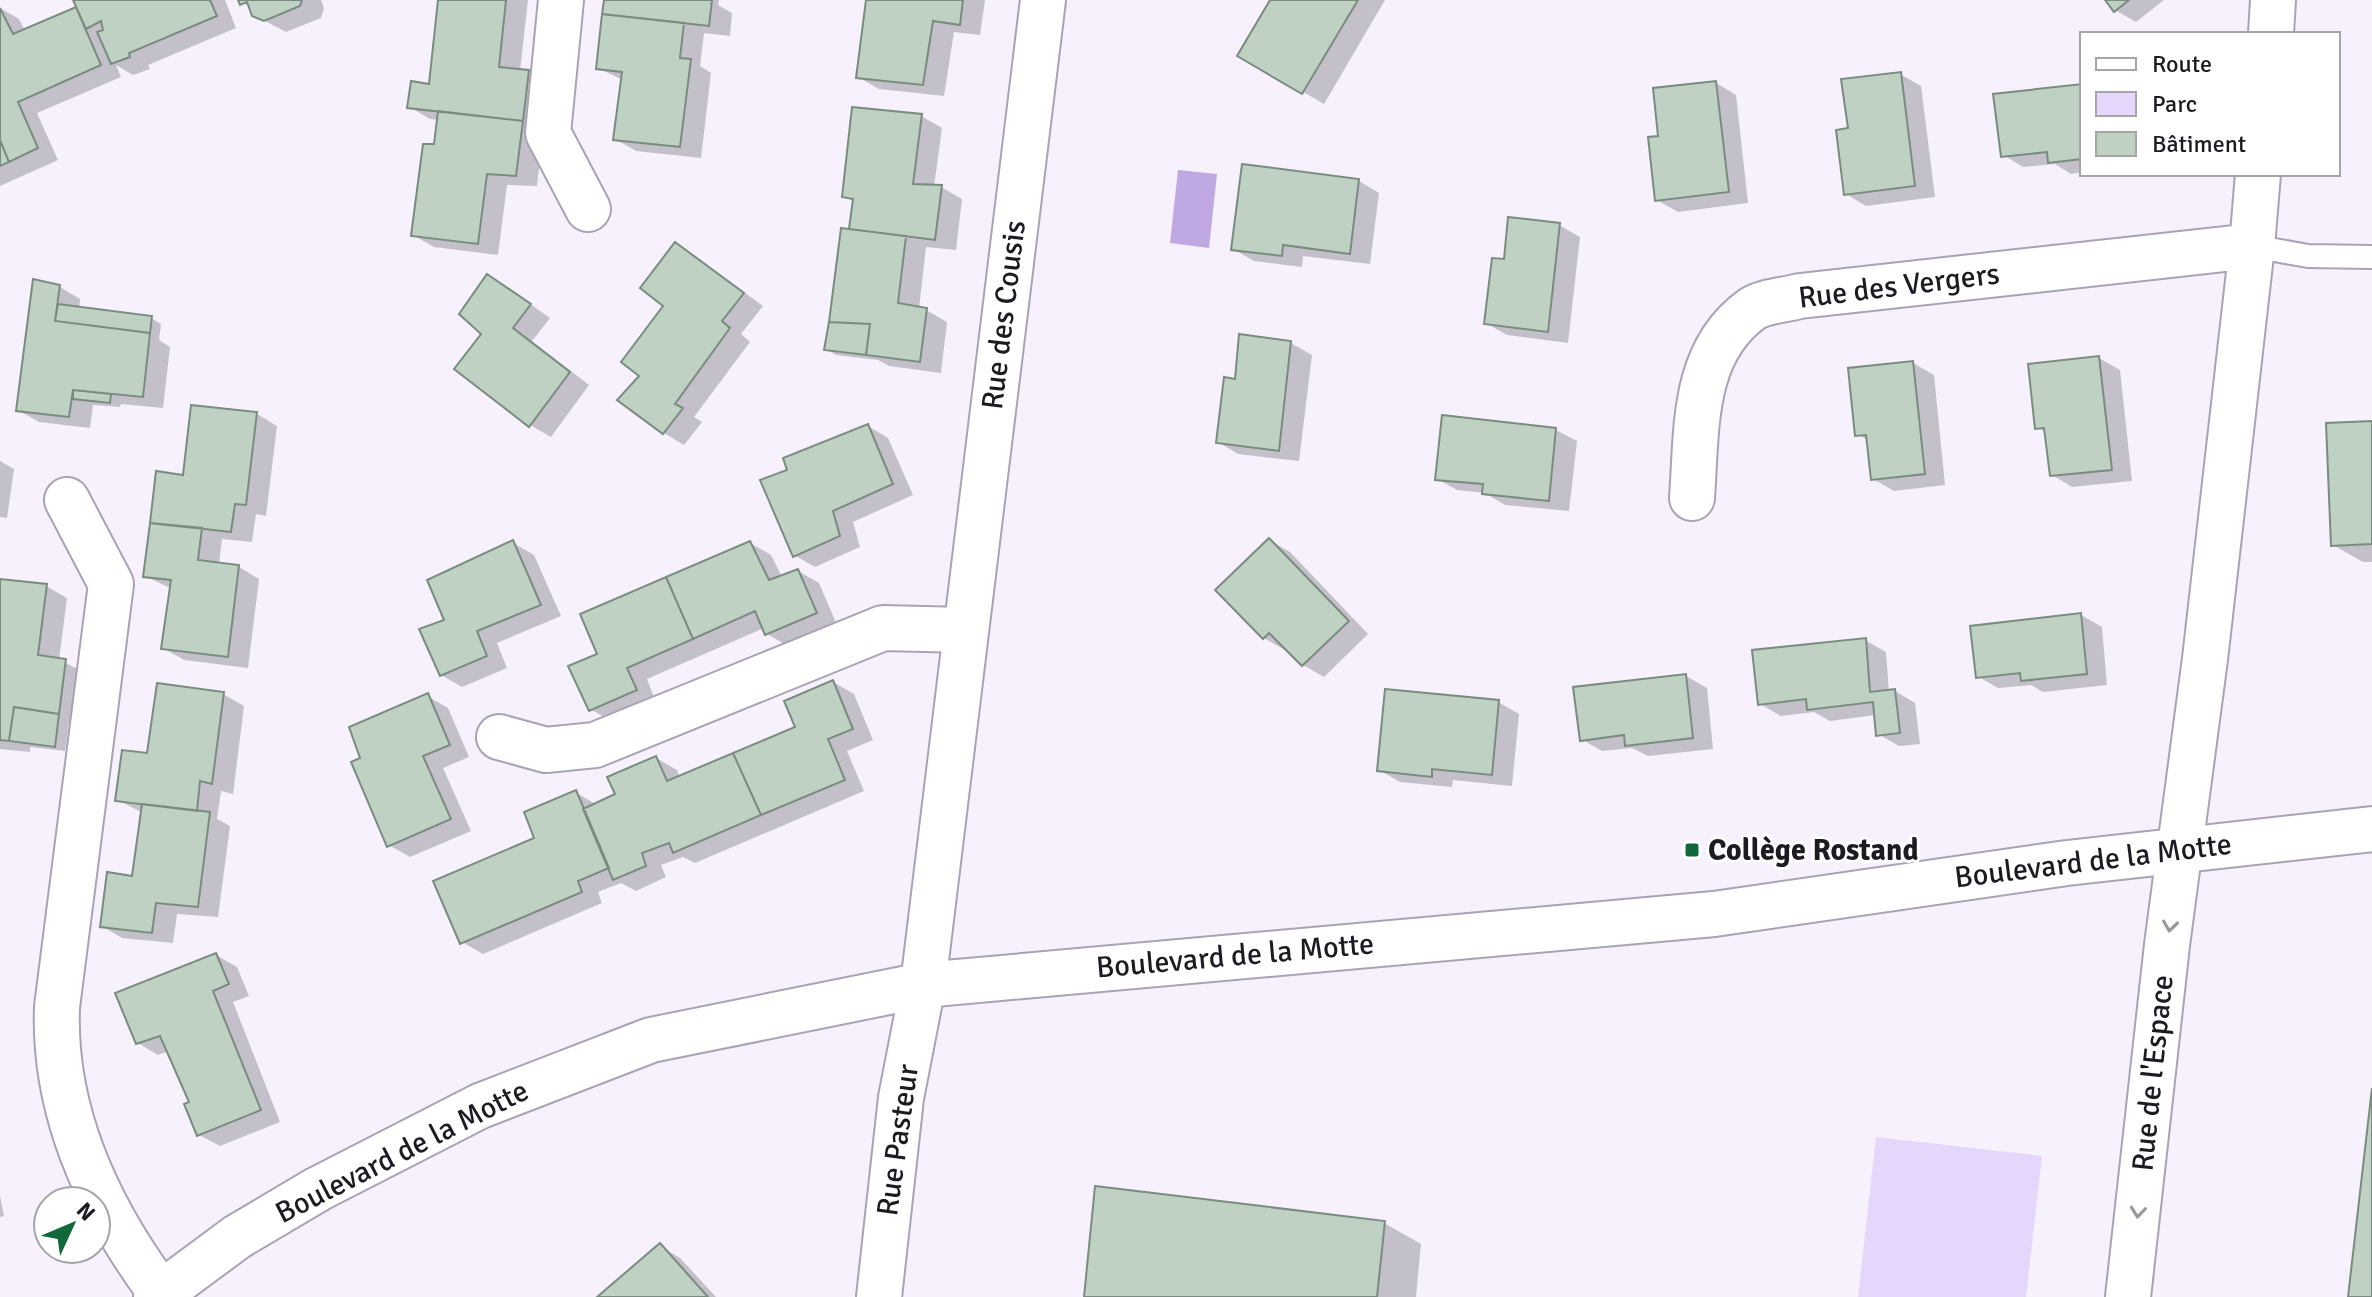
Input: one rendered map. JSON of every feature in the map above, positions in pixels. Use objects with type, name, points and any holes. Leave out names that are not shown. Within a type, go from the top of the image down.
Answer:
[{"type":"street","points":[[561,0],[548,133],[588,209]]},
{"type":"street","name":"Rue des Cousis","points":[[923,985],[1043,0]]},
{"type":"street","points":[[2271,32],[2273,0]]},
{"type":"street","points":[[2181,849],[2258,176]]},
{"type":"street","name":"Rue des Vergers","points":[[1692,498],[1705,372],[1721,341],[1754,308],[1800,296],[2252,246]]},
{"type":"street","name":"Boulevard de la Motte","points":[[67,500],[111,584],[57,1007],[58,1064],[68,1114],[82,1153],[135,1258],[158,1295],[237,1237],[318,1189],[480,1106],[651,1040],[923,985],[1714,914],[2181,849],[2372,829]]},
{"type":"street","points":[[499,737],[546,750],[595,745],[883,628],[965,630]]},
{"type":"street","name":"Rue de l'Espace","points":[[2128,1297],[2167,945],[2181,849]]},
{"type":"street","name":"Rue Pasteur","points":[[879,1297],[901,1098],[923,985]]},
{"type":"lane","points":[[2252,246],[2308,256],[2372,257]]},
{"type":"green space","points":[[1876,1137],[2042,1156],[2026,1297],[1858,1297]]},
{"type":"shaded area","points":[[1178,170],[1217,174],[1209,248],[1170,243]]},
{"type":"building","points":[[73,0],[210,0],[217,16],[129,53],[130,57],[111,64],[97,32],[103,30],[101,21],[86,29]]},
{"type":"building","points":[[238,0],[302,0],[300,6],[264,21],[252,16],[247,2],[240,5]]},
{"type":"building","points":[[438,0],[506,0],[499,67],[529,70],[523,121],[407,108],[411,81],[429,84]]},
{"type":"building","points":[[604,0],[712,0],[709,26],[602,14]]},
{"type":"building","points":[[866,0],[963,0],[960,25],[933,21],[923,85],[856,78]]},
{"type":"building","points":[[1270,0],[1358,0],[1302,94],[1237,56]]},
{"type":"building","points":[[2105,0],[2129,0],[2114,12]]},
{"type":"building","points":[[76,7],[101,65],[18,102],[38,148],[9,162],[0,140],[0,8],[13,34]]},
{"type":"building","points":[[602,14],[684,23],[680,58],[691,59],[680,147],[613,140],[622,72],[596,69]]},
{"type":"building","points":[[1901,72],[1915,186],[1844,195],[1836,130],[1848,128],[1841,79]]},
{"type":"building","points":[[1716,81],[1729,192],[1655,201],[1648,137],[1658,136],[1653,88]]},
{"type":"building","points":[[2080,84],[2080,159],[2048,163],[2047,152],[2001,157],[1993,94]]},
{"type":"building","points":[[852,107],[922,114],[913,184],[942,185],[935,240],[849,229],[853,199],[842,197]]},
{"type":"building","points":[[438,111],[523,121],[516,176],[487,174],[478,244],[411,236],[423,144],[434,144]]},
{"type":"building","points":[[0,140],[9,162],[0,166]]},
{"type":"building","points":[[1242,164],[1359,179],[1350,254],[1283,245],[1282,256],[1231,250]]},
{"type":"building","points":[[1508,217],[1560,223],[1548,332],[1484,324],[1492,258],[1504,259]]},
{"type":"building","points":[[841,228],[906,236],[898,303],[927,308],[920,362],[866,355],[870,324],[829,322]]},
{"type":"building","points":[[675,242],[744,293],[722,321],[730,328],[675,404],[683,408],[663,434],[617,400],[639,376],[621,362],[663,306],[640,288]]},
{"type":"building","points":[[487,274],[531,304],[513,328],[570,372],[529,427],[454,369],[481,334],[459,314]]},
{"type":"building","points":[[33,279],[60,285],[55,321],[150,333],[143,397],[73,390],[69,417],[16,411]]},
{"type":"building","points":[[58,304],[152,316],[150,333],[55,321]]},
{"type":"building","points":[[829,322],[870,324],[866,355],[824,350]]},
{"type":"building","points":[[1239,334],[1291,341],[1279,451],[1216,443],[1224,377],[1235,379]]},
{"type":"building","points":[[2099,356],[2112,470],[2050,476],[2044,428],[2035,429],[2028,364]]},
{"type":"building","points":[[1913,361],[1925,474],[1871,480],[1866,435],[1855,436],[1848,368]]},
{"type":"building","points":[[73,390],[111,394],[110,403],[73,399]]},
{"type":"building","points":[[191,405],[257,412],[246,505],[235,504],[231,532],[150,523],[156,471],[183,475]]},
{"type":"building","points":[[1442,415],[1556,428],[1549,501],[1482,494],[1483,484],[1435,480]]},
{"type":"building","points":[[2372,421],[2372,544],[2331,546],[2326,423]]},
{"type":"building","points":[[868,424],[893,484],[833,511],[840,536],[793,557],[760,480],[787,470],[783,458]]},
{"type":"building","points":[[150,523],[202,528],[198,560],[239,565],[228,657],[161,649],[171,580],[143,577]]},
{"type":"building","points":[[1269,538],[1349,621],[1302,666],[1269,633],[1263,639],[1215,590]]},
{"type":"building","points":[[513,540],[541,605],[477,631],[487,656],[440,676],[419,629],[444,620],[427,580]]},
{"type":"building","points":[[750,541],[769,580],[798,569],[817,613],[765,635],[755,611],[693,639],[666,577]]},
{"type":"building","points":[[666,577],[693,639],[627,668],[637,690],[589,711],[568,666],[597,654],[580,614]]},
{"type":"building","points":[[0,579],[47,584],[38,655],[66,659],[59,714],[14,707],[9,741],[0,740]]},
{"type":"building","points":[[2081,613],[2087,674],[2021,681],[2020,673],[1976,678],[1970,626]]},
{"type":"building","points":[[1866,638],[1870,692],[1895,689],[1900,733],[1876,736],[1873,702],[1807,710],[1806,699],[1758,705],[1752,650]]},
{"type":"building","points":[[1686,674],[1693,738],[1625,746],[1624,735],[1580,741],[1573,687]]},
{"type":"building","points":[[833,680],[853,729],[828,739],[845,780],[761,815],[733,753],[795,727],[784,701]]},
{"type":"building","points":[[157,683],[224,692],[212,784],[200,781],[197,811],[115,801],[122,750],[147,753]]},
{"type":"building","points":[[1385,689],[1499,700],[1492,775],[1432,769],[1432,777],[1377,771]]},
{"type":"building","points":[[428,693],[450,745],[423,756],[451,819],[387,847],[351,762],[360,758],[349,727]]},
{"type":"building","points":[[14,707],[59,714],[55,747],[9,741]]},
{"type":"building","points":[[733,753],[761,815],[673,853],[669,843],[642,853],[646,866],[613,880],[583,809],[615,794],[607,777],[656,756],[667,781]]},
{"type":"building","points":[[576,790],[609,868],[578,881],[582,892],[460,944],[433,881],[534,838],[524,812]]},
{"type":"building","points":[[142,804],[210,812],[198,907],[156,903],[152,933],[100,927],[107,872],[132,876]]},
{"type":"building","points":[[216,953],[229,984],[213,991],[261,1110],[197,1136],[184,1104],[189,1102],[160,1036],[136,1044],[115,993]]},
{"type":"building","points":[[2372,1088],[2372,1297],[2348,1297]]},
{"type":"building","points":[[1095,1186],[1385,1221],[1377,1297],[1084,1297]]},
{"type":"building","points":[[660,1243],[708,1297],[597,1297]]},
{"type":"place","name":"Collège Rostand","points":[[1692,850]]}]
